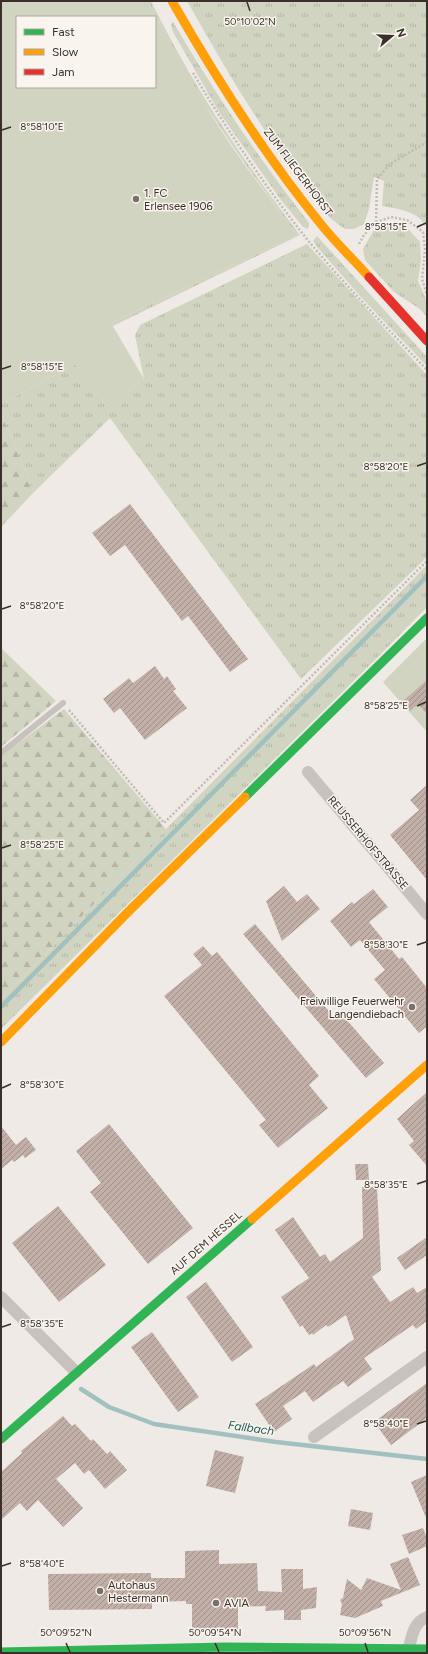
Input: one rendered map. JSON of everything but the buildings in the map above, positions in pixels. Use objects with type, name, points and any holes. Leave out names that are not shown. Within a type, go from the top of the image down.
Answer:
[{"type":"street","name":"ZUM FLIEGERHORST","points":[[172,1],[200,50],[262,146],[321,224],[427,341]]},
{"type":"street","points":[[395,307],[427,332]]},
{"type":"street","points":[[1,1042],[134,906],[427,618]]},
{"type":"street","name":"REUSSERHOFSTRASSE","points":[[308,772],[427,914]]},
{"type":"street","name":"AUF DEM HESSEL","points":[[1,1439],[427,1065]]},
{"type":"street","points":[[1,1297],[76,1372]]},
{"type":"street","points":[[314,1437],[427,1357]]},
{"type":"street","points":[[409,1648],[414,1630],[420,1620],[427,1617]]},
{"type":"street","points":[[1,1652],[225,1650],[376,1651],[426,1646]]},
{"type":"lane","points":[[1,752],[63,703]]},
{"type":"path","points":[[376,222],[377,179],[390,164],[427,142]]},
{"type":"path","points":[[352,259],[364,235],[376,222],[391,217],[407,220],[423,232],[425,249],[422,279],[427,295]]},
{"type":"path","points":[[63,703],[164,823],[427,561]]},
{"type":"green space","name":"1. FC Erlensee 1906","points":[[1,1],[148,1],[156,16],[16,16],[16,88],[156,88],[156,16],[203,102],[253,176],[297,235],[111,323],[144,379],[107,406],[75,364],[1,404]]},
{"type":"green space","points":[[148,1],[151,1],[184,63],[220,122],[258,179],[300,235],[113,326],[111,323],[297,235],[244,162],[196,90]]},
{"type":"green space","points":[[187,1],[427,1],[427,228],[419,218],[413,214],[382,206],[384,181],[374,177],[369,209],[364,224],[354,229],[345,229],[324,212],[282,155],[253,112]]},
{"type":"green space","points":[[173,22],[238,125],[272,174],[309,223],[309,227],[307,229],[303,227],[281,200],[219,112],[173,32],[171,24]]},
{"type":"green space","points":[[396,224],[407,228],[420,242],[421,260],[418,281],[427,301],[427,317],[420,309],[394,292],[365,260],[363,249],[374,230],[385,225]]},
{"type":"green space","points":[[317,236],[427,357],[427,366],[360,296],[318,248],[313,241]]},
{"type":"green space","points":[[307,244],[427,375],[427,557],[301,679],[110,418],[34,492],[1,413],[1,404],[75,364],[107,406],[144,379],[135,335],[140,325]]},
{"type":"green space","points":[[1,413],[34,492],[1,527]]},
{"type":"green space","points":[[427,565],[427,607],[1,1029],[1,1000],[166,829]]},
{"type":"green space","points":[[427,638],[427,732],[383,682]]},
{"type":"green space","points":[[1,648],[56,701],[1,747]]},
{"type":"green space","points":[[64,709],[166,829],[1,1000],[1,756]]},
{"type":"waterway","points":[[1,1007],[427,576]]},
{"type":"waterway","name":"Fallbach","points":[[81,1389],[109,1407],[154,1424],[276,1442],[427,1459]]},
{"type":"traffic: fast","points":[[245,797],[427,618]]},
{"type":"traffic: fast","points":[[1,1439],[252,1219]]},
{"type":"traffic: fast","points":[[1,1652],[225,1647],[427,1649]]},
{"type":"traffic: slow","points":[[172,1],[223,87],[279,170],[326,230],[369,277]]},
{"type":"traffic: slow","points":[[1,1042],[128,912],[245,797]]},
{"type":"traffic: slow","points":[[252,1219],[427,1065]]},
{"type":"traffic: jam","points":[[369,277],[427,341]]},
{"type":"place","name":"1. FC Erlensee 1906","points":[[136,199]]},
{"type":"place","name":"Freiwillige Feuerwehr Langendiebach","points":[[412,1007]]},
{"type":"place","name":"Autohaus Hestermann","points":[[100,1591]]},
{"type":"place","name":"AVIA","points":[[216,1603]]}]
